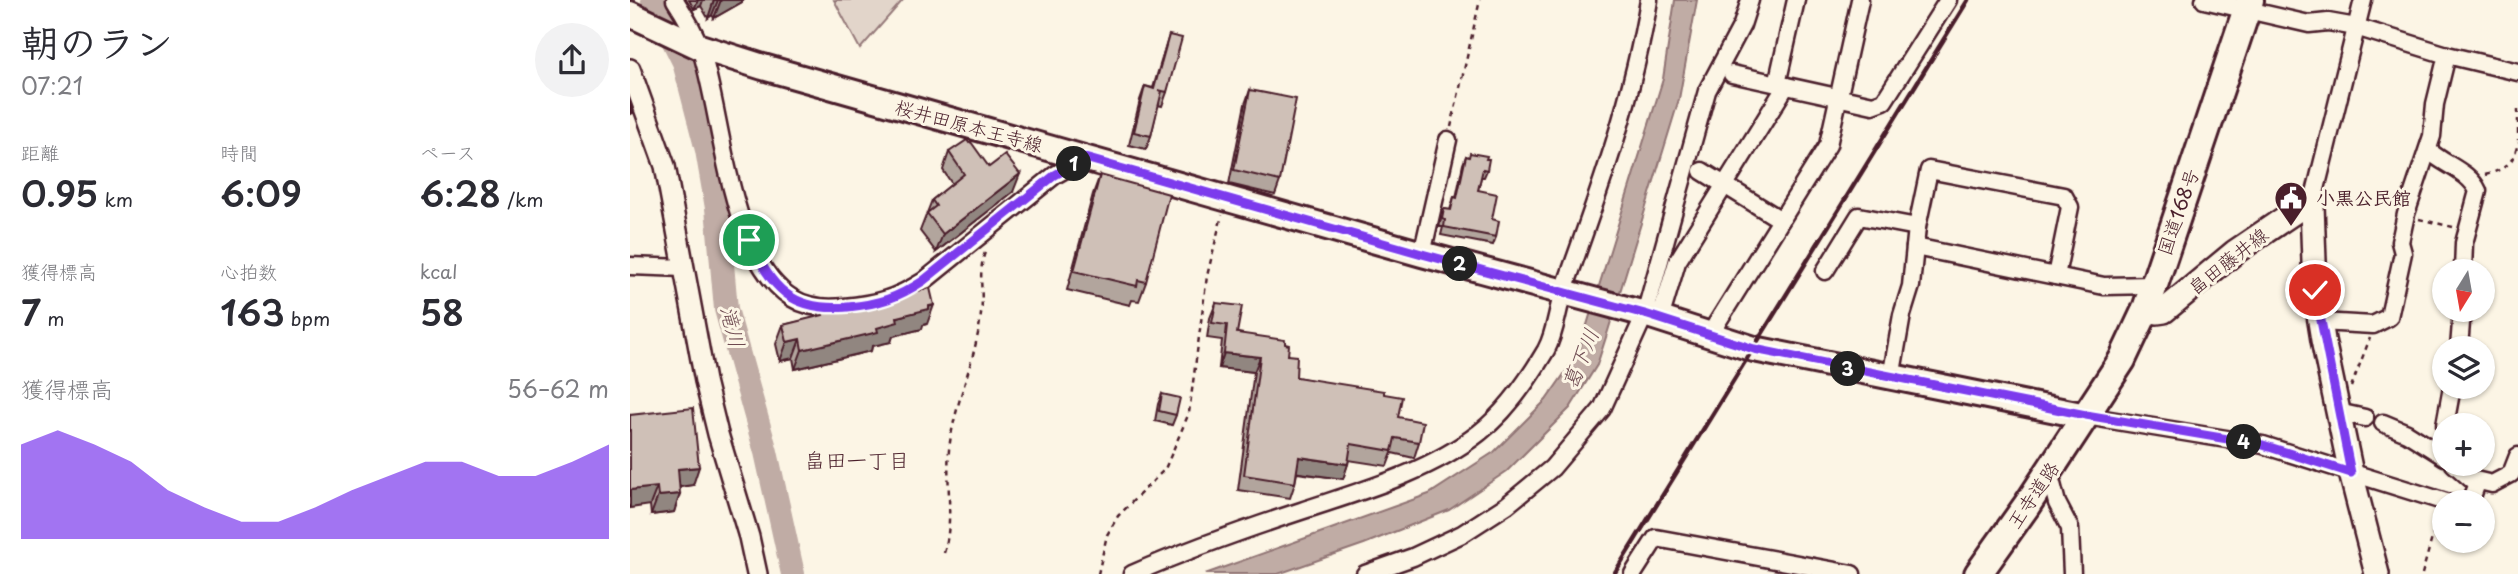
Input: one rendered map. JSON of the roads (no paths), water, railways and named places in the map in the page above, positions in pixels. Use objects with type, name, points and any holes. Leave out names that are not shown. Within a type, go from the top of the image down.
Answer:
[{"type":"highway","name":"国道168号","points":[[2086,415],[2122,360],[2150,297],[2249,5]]},
{"type":"highway","name":"王寺道路","points":[[1978,574],[2086,415]]},
{"type":"main road","name":"桜井田原本王寺線","points":[[630,14],[693,44],[890,104],[1652,316],[1754,349],[2086,415]]},
{"type":"main road","name":"畠田藤井線","points":[[2150,297],[2157,312],[2164,311],[2235,251],[2302,206],[2312,205]]},
{"type":"main road","points":[[2312,205],[2315,290],[2320,322],[2351,473],[2377,574]]},
{"type":"street","points":[[675,0],[693,44],[749,240],[757,257],[782,291],[810,306],[825,309],[867,305],[885,302],[902,294],[923,281],[1055,175],[1085,158]]},
{"type":"street","points":[[1132,574],[1212,541],[1395,478],[1436,459],[1480,432],[1529,377],[1547,348],[1563,292],[1601,189],[1636,63],[1649,0]]},
{"type":"street","points":[[1652,316],[1707,91],[1742,25],[1750,0]]},
{"type":"street","points":[[1365,574],[1462,534],[1507,505],[1552,468],[1602,409],[1652,316],[1677,262],[1725,185],[1781,85],[1796,0]]},
{"type":"street","points":[[1710,334],[1828,145],[1860,0]]},
{"type":"street","points":[[2204,0],[2249,5],[2309,24],[2328,22],[2357,27],[2447,55],[2518,72]]},
{"type":"street","points":[[2312,205],[2363,0]]},
{"type":"street","points":[[1732,74],[1873,105],[1884,101],[1944,1]]},
{"type":"street","points":[[2320,322],[2374,325],[2389,317],[2403,253],[2400,242],[2406,214],[2432,136],[2435,104],[2447,55]]},
{"type":"street","points":[[630,69],[661,150],[679,231],[711,407],[749,537],[757,574]]},
{"type":"street","points":[[1422,254],[1448,140]]},
{"type":"street","points":[[2428,150],[2473,182],[2478,191],[2467,230],[2464,259]]},
{"type":"street","points":[[1891,378],[1902,316],[1911,286],[1917,227],[1928,170],[2064,196],[2070,207],[2056,276]]},
{"type":"street","points":[[1702,171],[1781,220]]},
{"type":"street","points":[[1825,271],[1859,216],[1917,227]]},
{"type":"street","points":[[1915,247],[2150,297]]},
{"type":"street","points":[[631,262],[684,268]]},
{"type":"street","points":[[2338,412],[2365,418]]},
{"type":"street","points":[[2086,415],[2263,445],[2432,498]]},
{"type":"street","points":[[2383,422],[2432,449]]},
{"type":"street","points":[[2469,476],[2477,483],[2500,482],[2511,474],[2518,456]]},
{"type":"street","points":[[2049,472],[2057,503],[2070,528],[2072,574]]},
{"type":"street","points":[[2474,490],[2477,483]]},
{"type":"street","points":[[1633,574],[1656,538],[1852,574]]},
{"type":"water","name":"葛下川","points":[[1675,0],[1697,0],[1679,99],[1597,365],[1570,408],[1507,471],[1449,510],[1278,574],[1205,574],[1429,494],[1494,452],[1546,400],[1578,354],[1663,79]]},
{"type":"waterway","name":"滝川","points":[[653,0],[684,62],[707,150],[717,208],[726,309],[766,452],[793,574]]},
{"type":"railway","points":[[1614,574],[1968,0]]},
{"type":"place","name":"小黒公民館","points":[[2291,228]]},
{"type":"district","name":"畠田一丁目","points":[[857,461]]}]
